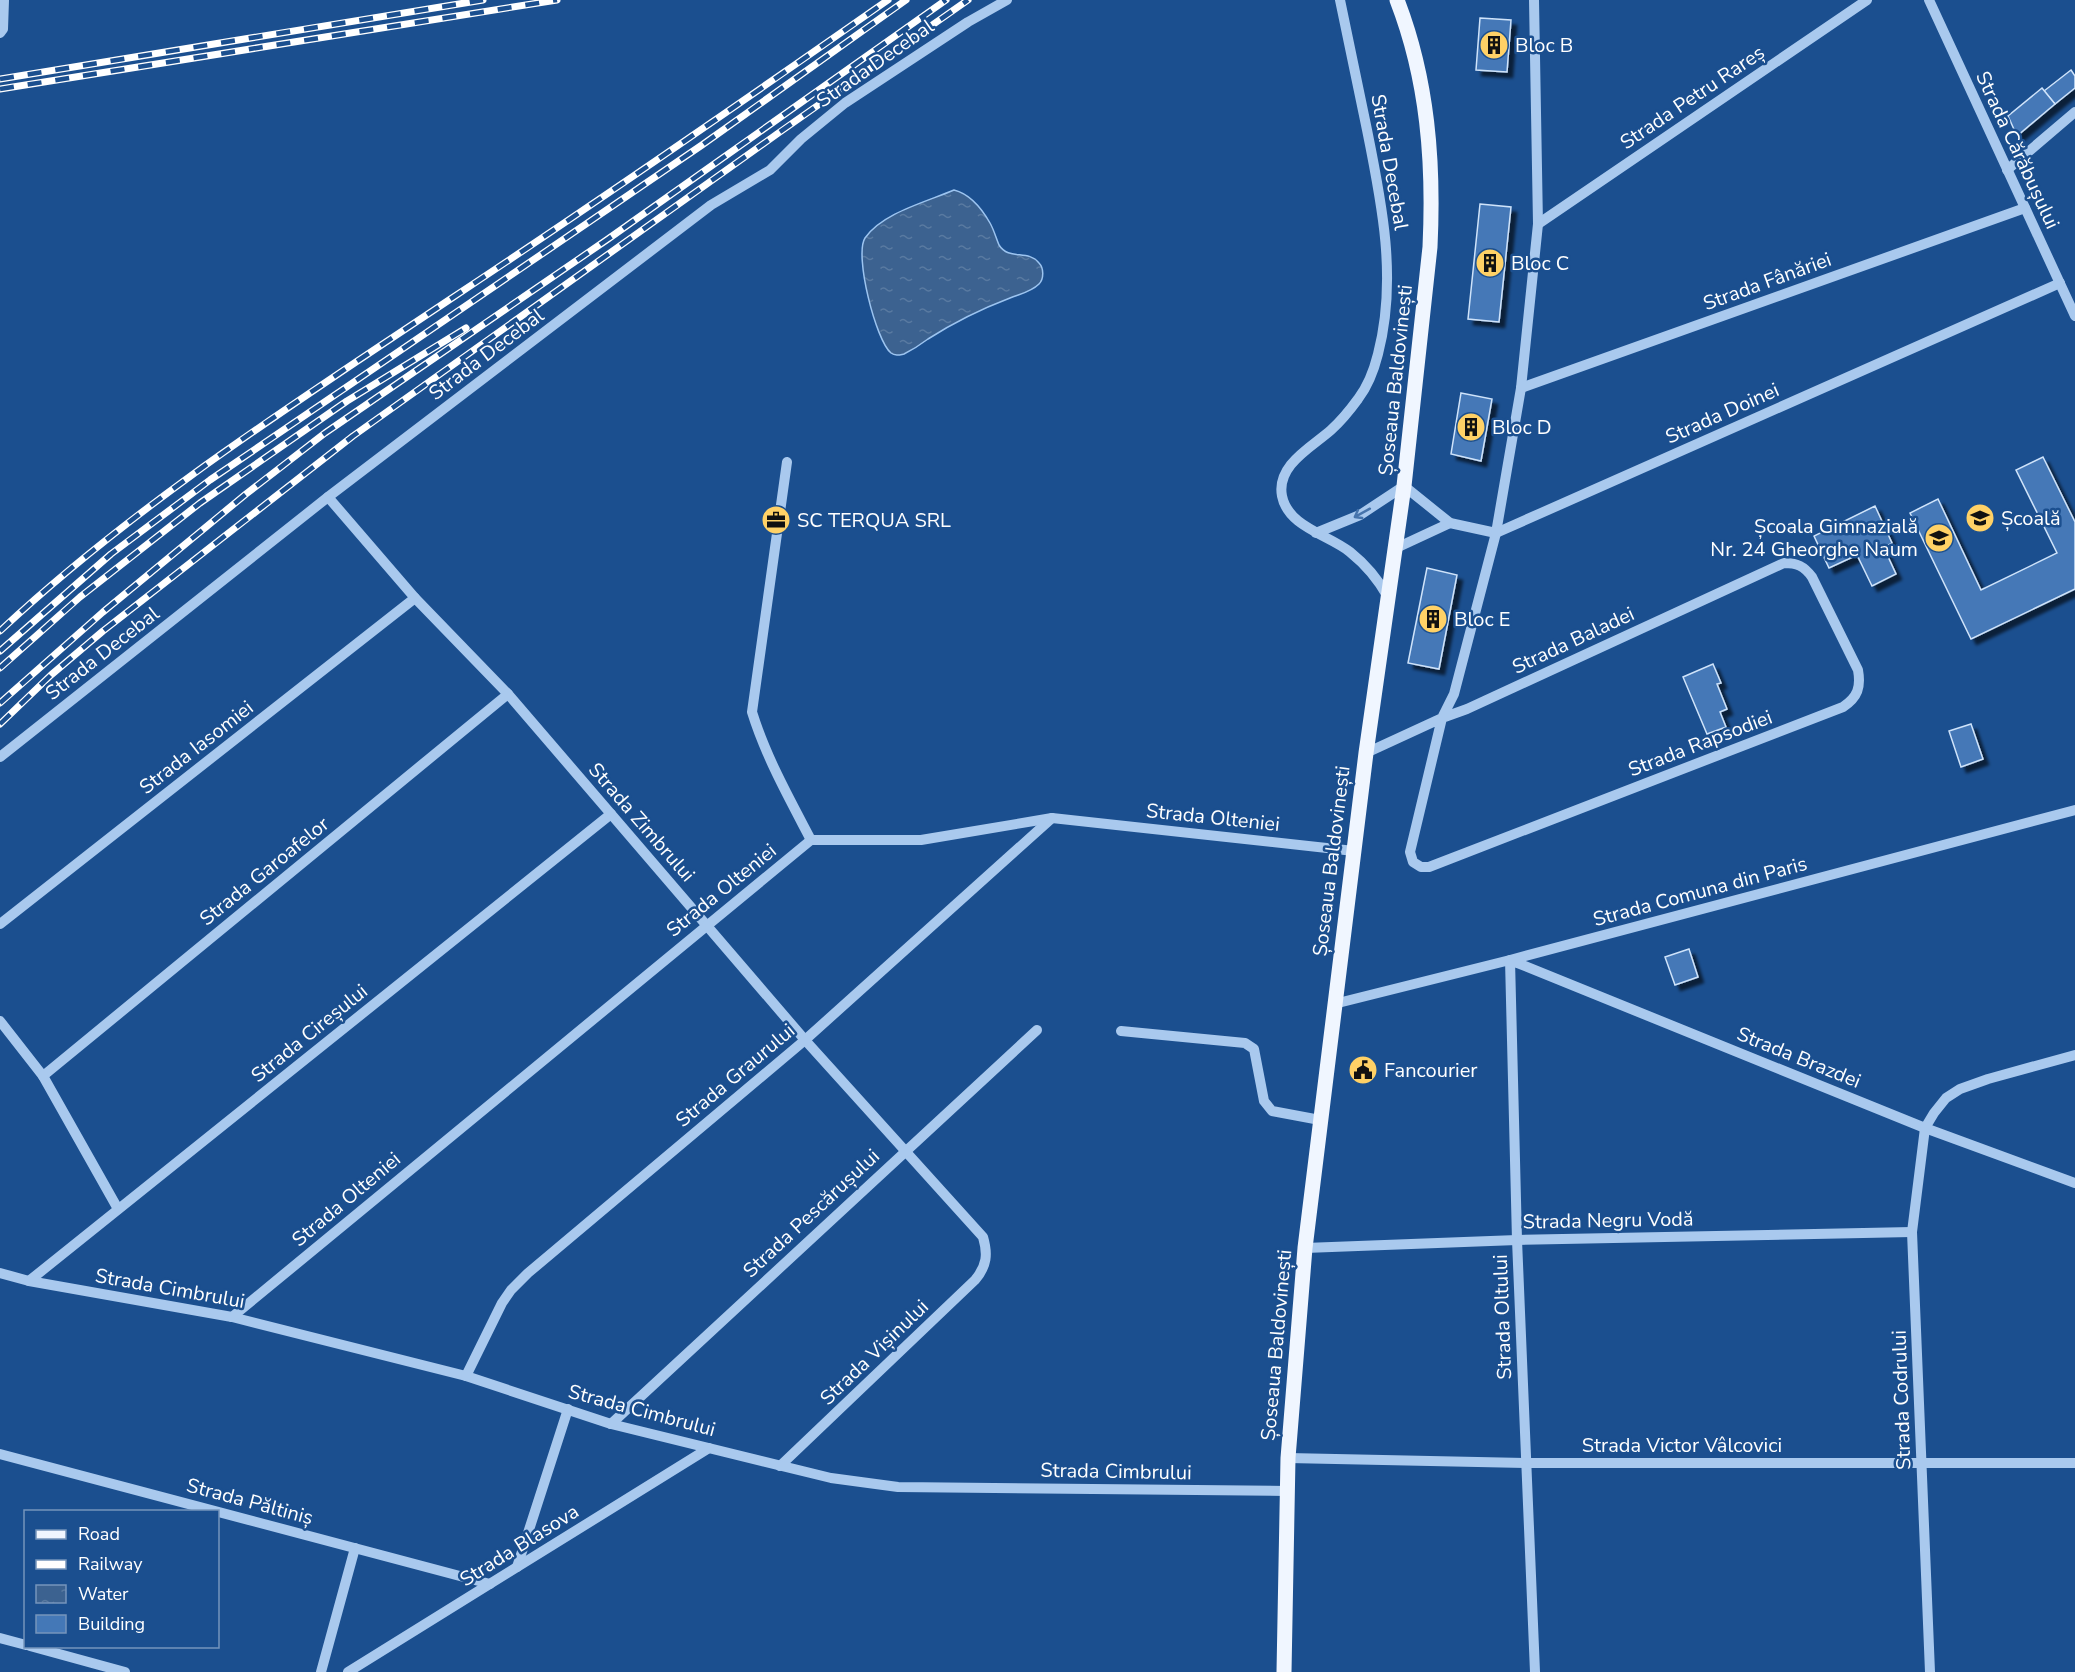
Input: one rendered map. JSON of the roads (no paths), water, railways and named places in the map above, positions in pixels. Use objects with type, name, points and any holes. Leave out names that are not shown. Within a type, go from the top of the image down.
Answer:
[{"type":"main road","name":"Șoseaua Baldovinești","points":[[1284,1672],[1288,1458],[1305,1248],[1366,753],[1404,486],[1430,247],[1432,209],[1429,132],[1416,58],[1397,0]]},
{"type":"street","points":[[0,33],[3,28],[4,0]]},
{"type":"street","name":"Strada Decebal","points":[[0,757],[328,496],[711,205],[770,170],[801,139],[845,103],[959,28],[1007,0]]},
{"type":"street","name":"Strada Decebal","points":[[1340,0],[1380,193],[1386,247],[1386,302],[1383,332],[1368,382],[1358,399],[1330,430],[1288,467],[1282,482],[1282,496],[1289,511],[1316,533],[1348,550],[1362,562],[1374,575],[1388,597]]},
{"type":"street","points":[[1442,718],[1454,694],[1496,533],[1521,388],[1538,224],[1534,0]]},
{"type":"street","name":"Strada Petru Rareș","points":[[1538,224],[1867,0]]},
{"type":"street","name":"Strada Cărăbușului","points":[[1929,0],[2075,316]]},
{"type":"street","points":[[2007,170],[2075,112]]},
{"type":"street","name":"Strada Fânăriei","points":[[1521,388],[2025,208]]},
{"type":"street","name":"Strada Doinei","points":[[1496,533],[2060,283]]},
{"type":"street","points":[[787,462],[752,712],[758,732],[783,788],[811,840]]},
{"type":"street","points":[[1316,533],[1360,515],[1404,486],[1450,523],[1496,533]]},
{"type":"street","name":"Strada Zimbrului","points":[[328,496],[415,598],[508,694],[805,1040],[983,1237],[987,1251],[986,1260]]},
{"type":"street","points":[[1394,549],[1450,523]]},
{"type":"street","name":"Strada Baladei","points":[[1366,753],[1784,563],[1796,563]]},
{"type":"street","name":"Strada Rapsodiei","points":[[1442,718],[1410,852],[1413,862],[1420,867],[1429,867],[1843,707],[1853,700],[1858,691],[1860,682],[1858,670],[1812,577],[1805,568],[1796,563]]},
{"type":"street","name":"Strada Iasomiei","points":[[0,924],[415,598]]},
{"type":"street","name":"Strada Garoafelor","points":[[43,1076],[508,694]]},
{"type":"street","name":"Strada Comuna din Paris","points":[[1334,1004],[1510,960],[2075,810]]},
{"type":"street","name":"Strada Cireșului","points":[[29,1281],[611,814]]},
{"type":"street","name":"Strada Olteniei","points":[[232,1317],[811,840],[921,840],[1052,818],[1354,851]]},
{"type":"street","name":"Strada Graurului","points":[[466,1376],[502,1303],[528,1273],[805,1040],[1052,818]]},
{"type":"street","name":"Strada Brazdei","points":[[1510,960],[1925,1128],[2075,1183]]},
{"type":"street","name":"Strada Oltului","points":[[1510,960],[1517,1240],[1535,1672]]},
{"type":"street","points":[[0,1021],[43,1076],[118,1209]]},
{"type":"street","name":"Strada Pescărușului","points":[[611,1424],[1037,1030]]},
{"type":"street","points":[[1121,1031],[1245,1043],[1254,1049],[1264,1101],[1272,1111],[1320,1120]]},
{"type":"street","points":[[1925,1128],[1946,1098],[1960,1089],[2075,1055]]},
{"type":"street","name":"Strada Codrului","points":[[1925,1128],[1912,1232],[1930,1672]]},
{"type":"street","name":"Strada Negru Vodă","points":[[1305,1248],[1517,1240],[1912,1232]]},
{"type":"street","name":"Strada Vișinului","points":[[780,1466],[975,1280],[982,1272],[986,1260]]},
{"type":"street","name":"Strada Cimbrului","points":[[0,1273],[29,1281],[232,1317],[466,1376],[611,1424],[831,1478],[898,1487],[1287,1491]]},
{"type":"street","points":[[517,1567],[568,1409]]},
{"type":"street","name":"Strada Blasova","points":[[348,1672],[709,1448]]},
{"type":"street","name":"Strada Păltiniș","points":[[0,1454],[211,1510]]},
{"type":"street","name":"Strada Victor Vâlcovici","points":[[1288,1458],[1525,1463],[2075,1463]]},
{"type":"street","name":"Strada Păltiniș","points":[[219,1512],[490,1584]]},
{"type":"street","points":[[321,1672],[355,1548]]},
{"type":"street","points":[[0,1638],[24,1644]]},
{"type":"street","points":[[34,1648],[124,1672]]},
{"type":"water","points":[[954,190],[965,195],[979,207],[990,223],[1003,250],[1030,257],[1041,265],[1042,279],[1036,287],[1029,291],[968,317],[904,354],[894,355],[885,345],[879,332],[868,297],[862,261],[862,247],[865,238],[873,229],[893,215]]},
{"type":"railway","points":[[0,79],[483,0]]},
{"type":"railway","points":[[0,89],[557,0]]},
{"type":"railway","points":[[0,631],[106,540],[218,457],[888,0]]},
{"type":"railway","points":[[0,651],[111,554],[210,480],[702,145],[906,0]]},
{"type":"railway","points":[[0,703],[103,612],[246,494],[325,433],[608,239],[946,0]]},
{"type":"railway","points":[[0,724],[51,675],[103,631],[353,436],[968,0]]},
{"type":"railway","points":[[0,668],[80,597],[200,503],[347,401],[466,328]]},
{"type":"place","name":"Bloc B","points":[[1494,45]]},
{"type":"place","name":"Bloc C","points":[[1490,263]]},
{"type":"place","name":"Bloc D","points":[[1471,427]]},
{"type":"place","name":"Școală","points":[[1980,518]]},
{"type":"place","name":"SC TERQUA SRL","points":[[776,520]]},
{"type":"place","name":"Școala Gimnazială Nr. 24 Gheorghe Naum","points":[[1939,538]]},
{"type":"place","name":"Bloc E","points":[[1433,619]]},
{"type":"place","name":"Fancourier","points":[[1363,1070]]}]
